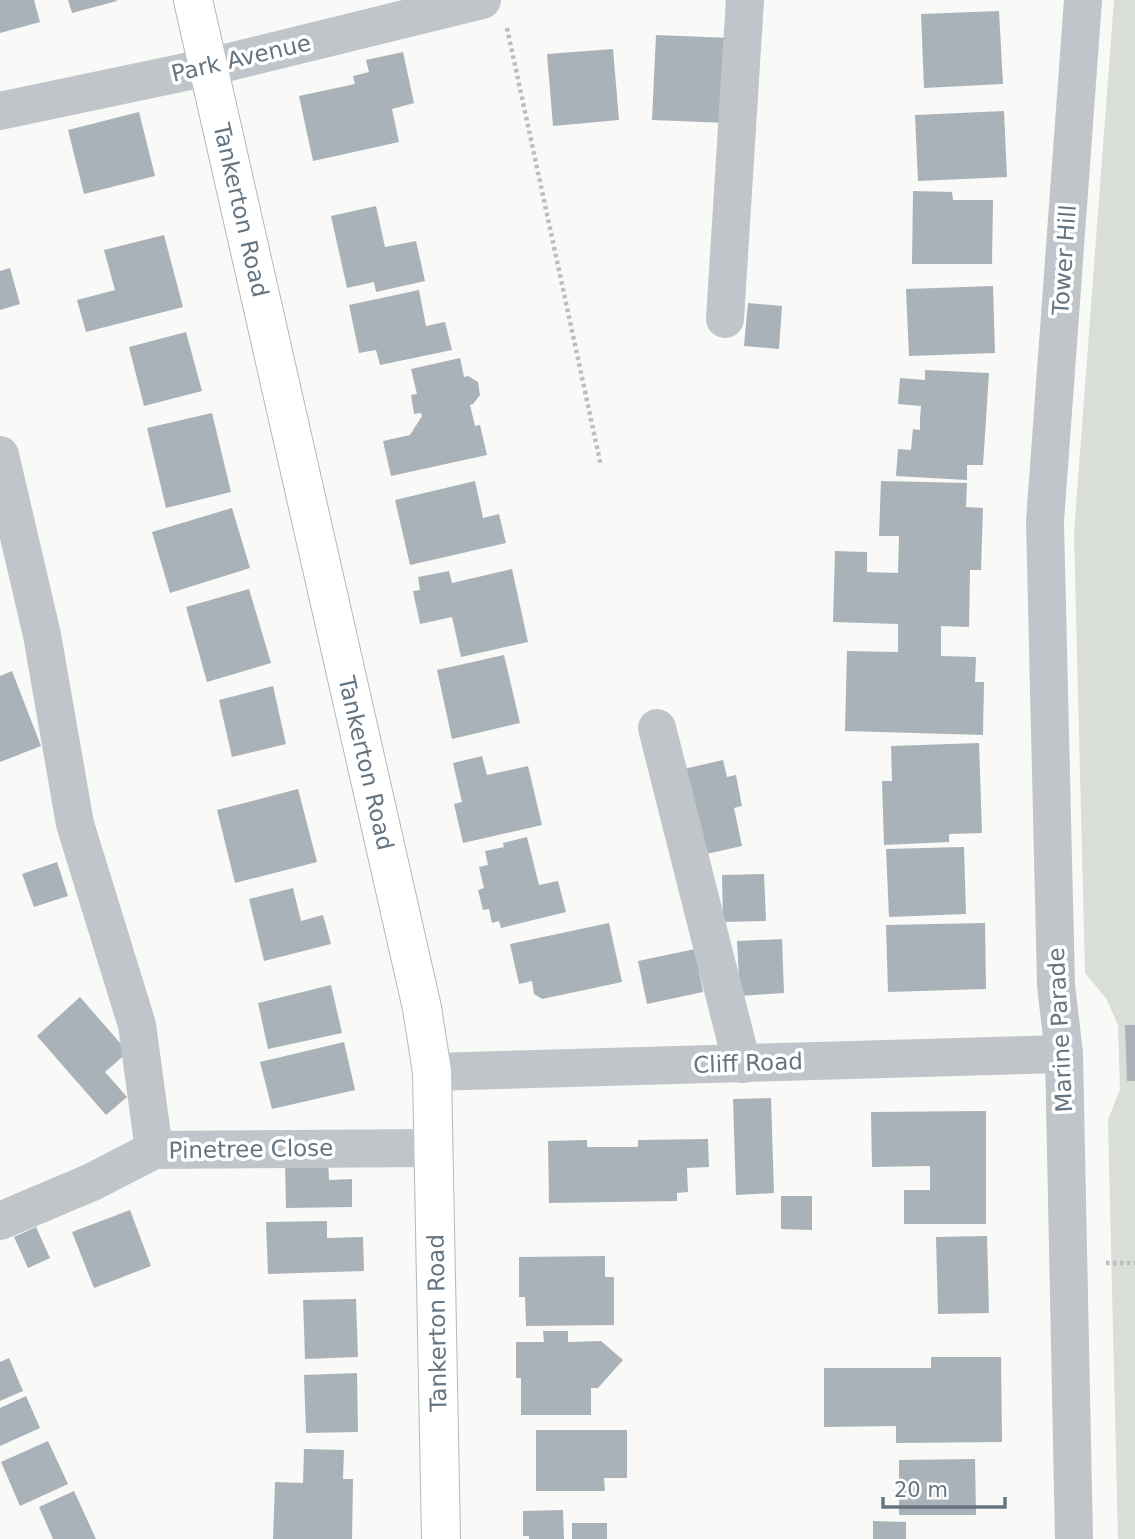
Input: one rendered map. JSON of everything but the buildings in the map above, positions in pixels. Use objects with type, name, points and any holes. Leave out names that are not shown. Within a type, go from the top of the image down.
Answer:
[{"type":"main road","name":"Tankerton Road","points":[[193,0],[422,1008],[432,1072],[441,1539]]},
{"type":"street","points":[[725,319],[745,0]]},
{"type":"street","name":"Tower Hill","points":[[1045,521],[1083,0]]},
{"type":"street","name":"Park Avenue","points":[[0,111],[209,67],[429,6],[494,13]]},
{"type":"street","points":[[0,455],[42,635],[75,824],[137,1025],[154,1150]]},
{"type":"street","name":"Marine Parade","points":[[1045,521],[1056,985],[1064,1054],[1074,1539]]},
{"type":"street","points":[[657,728],[742,1064]]},
{"type":"street","name":"Cliff Road","points":[[432,1072],[1064,1054]]},
{"type":"street","name":"Pinetree Close","points":[[0,1221],[92,1182],[154,1150],[433,1148]]},
{"type":"path","points":[[494,13],[601,466]]},
{"type":"shaded area","points":[[1114,0],[1135,0],[1135,1539],[1118,1539],[1108,1120],[1120,1089],[1118,1025],[1106,998],[1085,973],[1074,533]]}]
